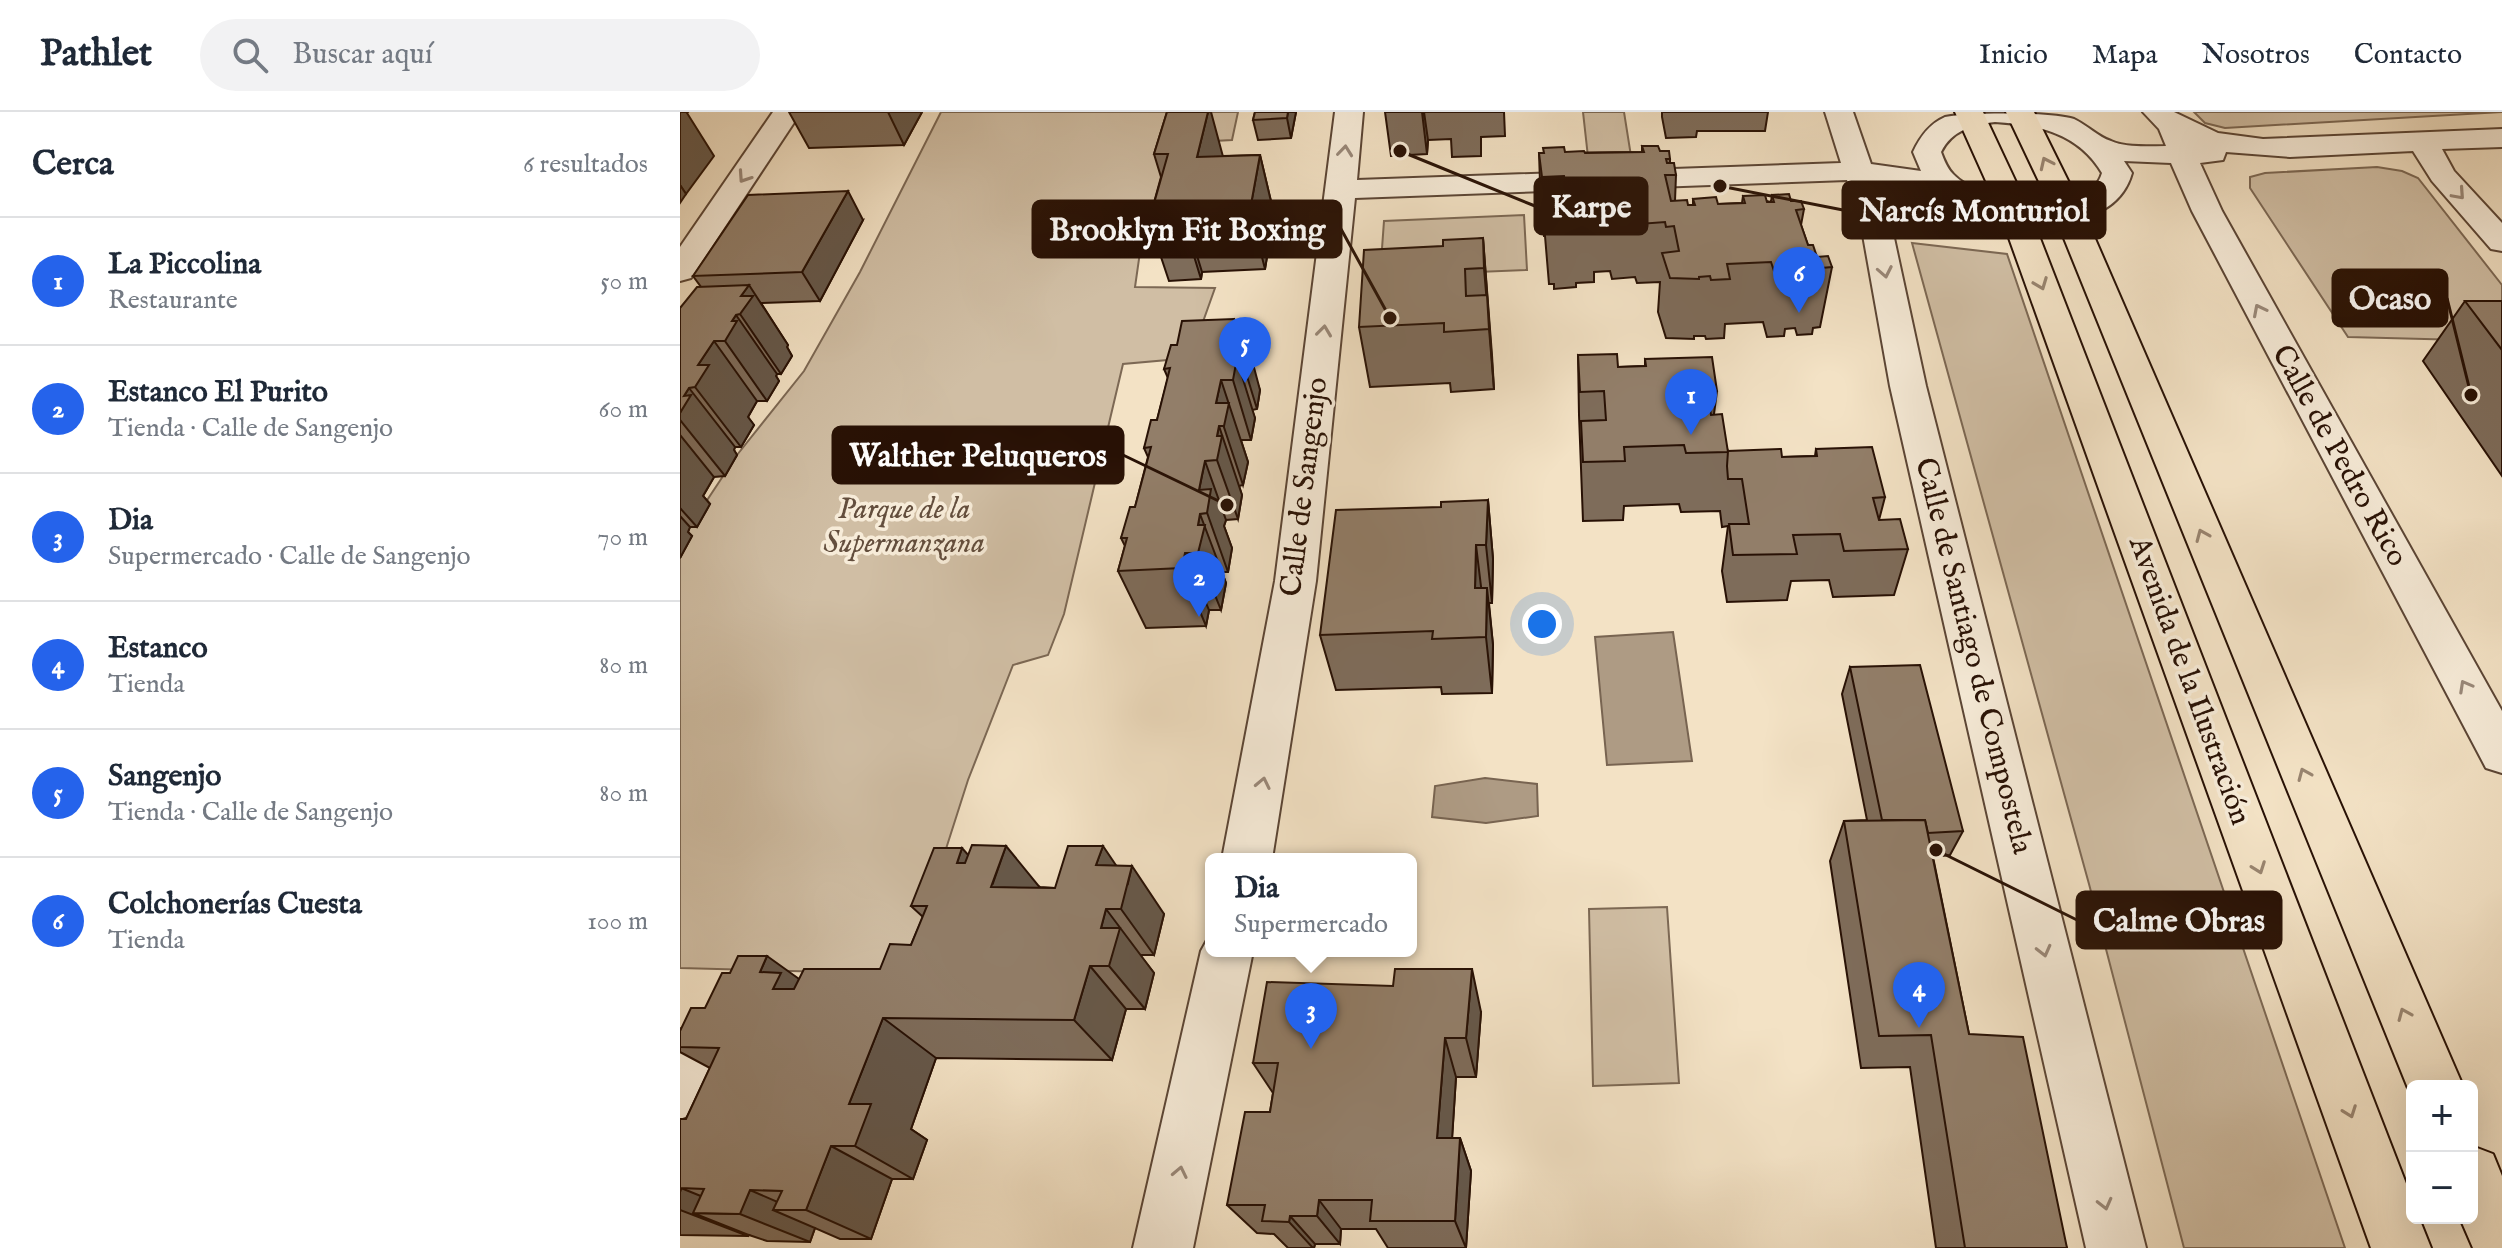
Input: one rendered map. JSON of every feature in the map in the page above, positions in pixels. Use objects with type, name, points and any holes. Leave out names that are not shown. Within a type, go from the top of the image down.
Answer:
[{"type":"highway","name":"Avenida de la Ilustración","points":[[1970,114],[2014,210],[2401,1248]]},
{"type":"highway","name":"Avenida de la Ilustración","points":[[2021,114],[2068,211],[2432,1080]]},
{"type":"highway","points":[[2478,1189],[2502,1246]]},
{"type":"street","points":[[680,271],[787,112]]},
{"type":"street","name":"Calle de Sangenjo","points":[[1248,853],[1267,765],[1298,559],[1349,112]]},
{"type":"street","name":"Calle de Santiago de Compostela","points":[[1839,112],[1876,224],[1908,386],[2116,1248]]},
{"type":"street","points":[[1946,184],[1933,169],[1927,152],[1932,137],[1970,114],[2021,114],[2050,120],[2104,154],[2155,166],[2183,155],[2265,152],[2276,148]]},
{"type":"street","points":[[2104,154],[2122,141],[2142,136],[2158,115],[2200,138],[2276,148],[2502,138]]},
{"type":"street","name":"Calle de Pedro Rico","points":[[2158,115],[2182,143],[2183,155],[2201,199],[2269,329],[2502,754]]},
{"type":"street","points":[[2423,142],[2442,175],[2502,242]]},
{"type":"street","points":[[1856,171],[1927,152]]},
{"type":"street","points":[[1341,190],[1856,171],[1946,184],[1984,203],[2014,210],[2068,211],[2095,202],[2112,190],[2104,154]]},
{"type":"street","points":[[1163,1248],[1226,957]]},
{"type":"street","points":[[680,1056],[690,1061],[680,1091]]},
{"type":"green space","name":"Parque de la Supermanzana","points":[[941,112],[1238,112],[1232,140],[1177,143],[1142,238],[1135,287],[1215,288],[1190,358],[1123,364],[1064,614],[1048,655],[1013,665],[968,780],[906,974],[680,968],[680,541],[737,455],[804,371],[860,272]]},
{"type":"green space","points":[[1583,112],[1624,112],[1631,156],[1588,157]]},
{"type":"green space","points":[[2194,112],[2502,112],[2225,128],[2205,123]]},
{"type":"green space","points":[[2377,167],[2402,171],[2418,178],[2502,285],[2502,341],[2348,337],[2250,188],[2250,177],[2265,173]]},
{"type":"green space","points":[[1524,215],[1527,270],[1380,276],[1384,221]]},
{"type":"green space","points":[[1912,243],[2007,254],[2345,1248],[2184,1248],[2089,884]]},
{"type":"green space","points":[[1667,907],[1679,1083],[1593,1086],[1589,909]]},
{"type":"shaded area","points":[[1673,632],[1692,761],[1607,765],[1595,637]]},
{"type":"shaded area","points":[[1485,778],[1537,784],[1538,816],[1486,823],[1432,817],[1435,786]]},
{"type":"building","points":[[1167,112],[1208,112],[1197,157],[1260,155],[1250,210],[1184,213],[1183,220],[1149,221],[1168,154],[1154,154]]},
{"type":"building","points":[[1255,112],[1288,112],[1287,118],[1253,120]]},
{"type":"building","points":[[1642,146],[1658,146],[1660,151],[1669,151],[1667,163],[1674,163],[1676,175],[1665,175],[1671,201],[1687,200],[1688,205],[1695,205],[1693,199],[1716,197],[1718,204],[1745,203],[1743,196],[1765,195],[1767,202],[1774,202],[1772,195],[1789,194],[1791,201],[1801,201],[1804,209],[1796,210],[1808,245],[1813,245],[1817,257],[1828,256],[1832,267],[1820,268],[1823,274],[1807,275],[1805,269],[1792,269],[1794,276],[1776,277],[1771,262],[1727,264],[1730,279],[1711,280],[1710,276],[1699,279],[1670,278],[1662,253],[1679,251],[1674,226],[1666,227],[1665,222],[1639,224],[1637,218],[1613,219],[1611,212],[1593,213],[1594,222],[1574,223],[1575,228],[1552,229],[1552,224],[1547,225],[1544,199],[1567,198],[1564,176],[1542,177],[1539,153],[1544,153],[1543,148],[1564,147],[1565,152],[1585,153],[1644,152]]},
{"type":"building","points":[[848,191],[802,272],[693,276],[748,195]]},
{"type":"building","points":[[1483,238],[1484,268],[1465,269],[1466,296],[1487,295],[1489,329],[1444,332],[1444,323],[1359,327],[1364,250],[1443,246],[1443,240]]},
{"type":"building","points":[[749,285],[741,296],[753,296],[732,321],[737,321],[725,341],[714,341],[698,365],[709,365],[695,387],[689,388],[684,396],[691,395],[680,413],[680,308],[697,287]]},
{"type":"building","points":[[2465,301],[2502,301],[2502,350]]},
{"type":"building","points":[[1234,319],[1232,330],[1244,330],[1239,350],[1234,350],[1232,359],[1237,358],[1233,380],[1221,380],[1216,403],[1229,403],[1224,426],[1219,426],[1217,436],[1222,436],[1217,460],[1205,461],[1202,475],[1199,490],[1211,489],[1207,513],[1200,514],[1198,525],[1205,525],[1198,553],[1185,553],[1182,568],[1118,571],[1127,538],[1121,538],[1130,507],[1135,507],[1151,447],[1144,448],[1151,420],[1157,420],[1170,368],[1164,369],[1171,345],[1177,345],[1182,321]]},
{"type":"building","points":[[1617,354],[1618,367],[1646,366],[1645,359],[1712,357],[1717,391],[1707,392],[1711,415],[1722,414],[1728,452],[1686,453],[1684,445],[1624,447],[1625,461],[1583,462],[1581,421],[1606,420],[1604,391],[1580,392],[1578,355]]},
{"type":"building","points":[[1872,447],[1885,497],[1873,498],[1879,520],[1900,519],[1908,549],[1844,551],[1840,534],[1793,535],[1797,554],[1733,555],[1729,524],[1749,524],[1742,479],[1728,479],[1728,451],[1781,449],[1782,457],[1817,456],[1816,449]]},
{"type":"building","points":[[1488,500],[1486,545],[1476,545],[1475,588],[1487,588],[1486,637],[1432,639],[1433,631],[1320,635],[1336,510],[1441,507],[1441,502]]},
{"type":"building","points":[[1920,665],[1963,831],[1928,833],[1925,820],[1882,820],[1850,667]]},
{"type":"building","points":[[1925,820],[1969,1034],[2023,1037],[2067,1248],[1965,1248],[1931,1035],[1879,1036],[1844,821]]},
{"type":"building","points":[[972,845],[1006,846],[991,887],[1055,888],[1068,846],[1103,846],[1096,865],[1132,866],[1121,909],[1106,909],[1101,928],[1120,928],[1109,966],[1090,966],[1074,1020],[883,1018],[849,1104],[871,1104],[855,1146],[831,1146],[806,1210],[773,1210],[782,1191],[750,1190],[740,1214],[693,1213],[704,1189],[681,1188],[680,1192],[680,1119],[686,1119],[719,1048],[680,1047],[680,1031],[691,1008],[705,1008],[722,973],[730,973],[738,956],[767,956],[760,972],[781,973],[773,989],[794,989],[804,969],[880,969],[890,944],[911,945],[927,906],[911,906],[934,848],[962,848],[957,863],[965,863]]},
{"type":"building","points":[[1395,969],[1472,969],[1466,1038],[1445,1038],[1437,1138],[1460,1138],[1455,1221],[1370,1221],[1372,1200],[1319,1200],[1317,1216],[1290,1216],[1289,1222],[1262,1221],[1265,1205],[1227,1205],[1245,1112],[1270,1112],[1278,1063],[1253,1063],[1267,982],[1393,986]]},
{"type":"place","name":"Karpe","points":[[1400,151]]},
{"type":"place","name":"Narcís Monturiol","points":[[1720,186]]},
{"type":"place","name":"Colchonerías Cuesta","points":[[1799,313]]},
{"type":"place","name":"Brooklyn Fit Boxing","points":[[1390,318]]},
{"type":"place","name":"Sangenjo","points":[[1245,383]]},
{"type":"place","name":"Ocaso","points":[[2471,395]]},
{"type":"place","name":"La Piccolina","points":[[1691,435]]},
{"type":"place","name":"Walther Peluqueros","points":[[1227,505]]},
{"type":"place","name":"Estanco El Purito","points":[[1199,617]]},
{"type":"place","name":"Calme Obras","points":[[1936,850]]},
{"type":"place","name":"Estanco","points":[[1919,1028]]},
{"type":"place","name":"Dia","points":[[1311,1049]]}]
